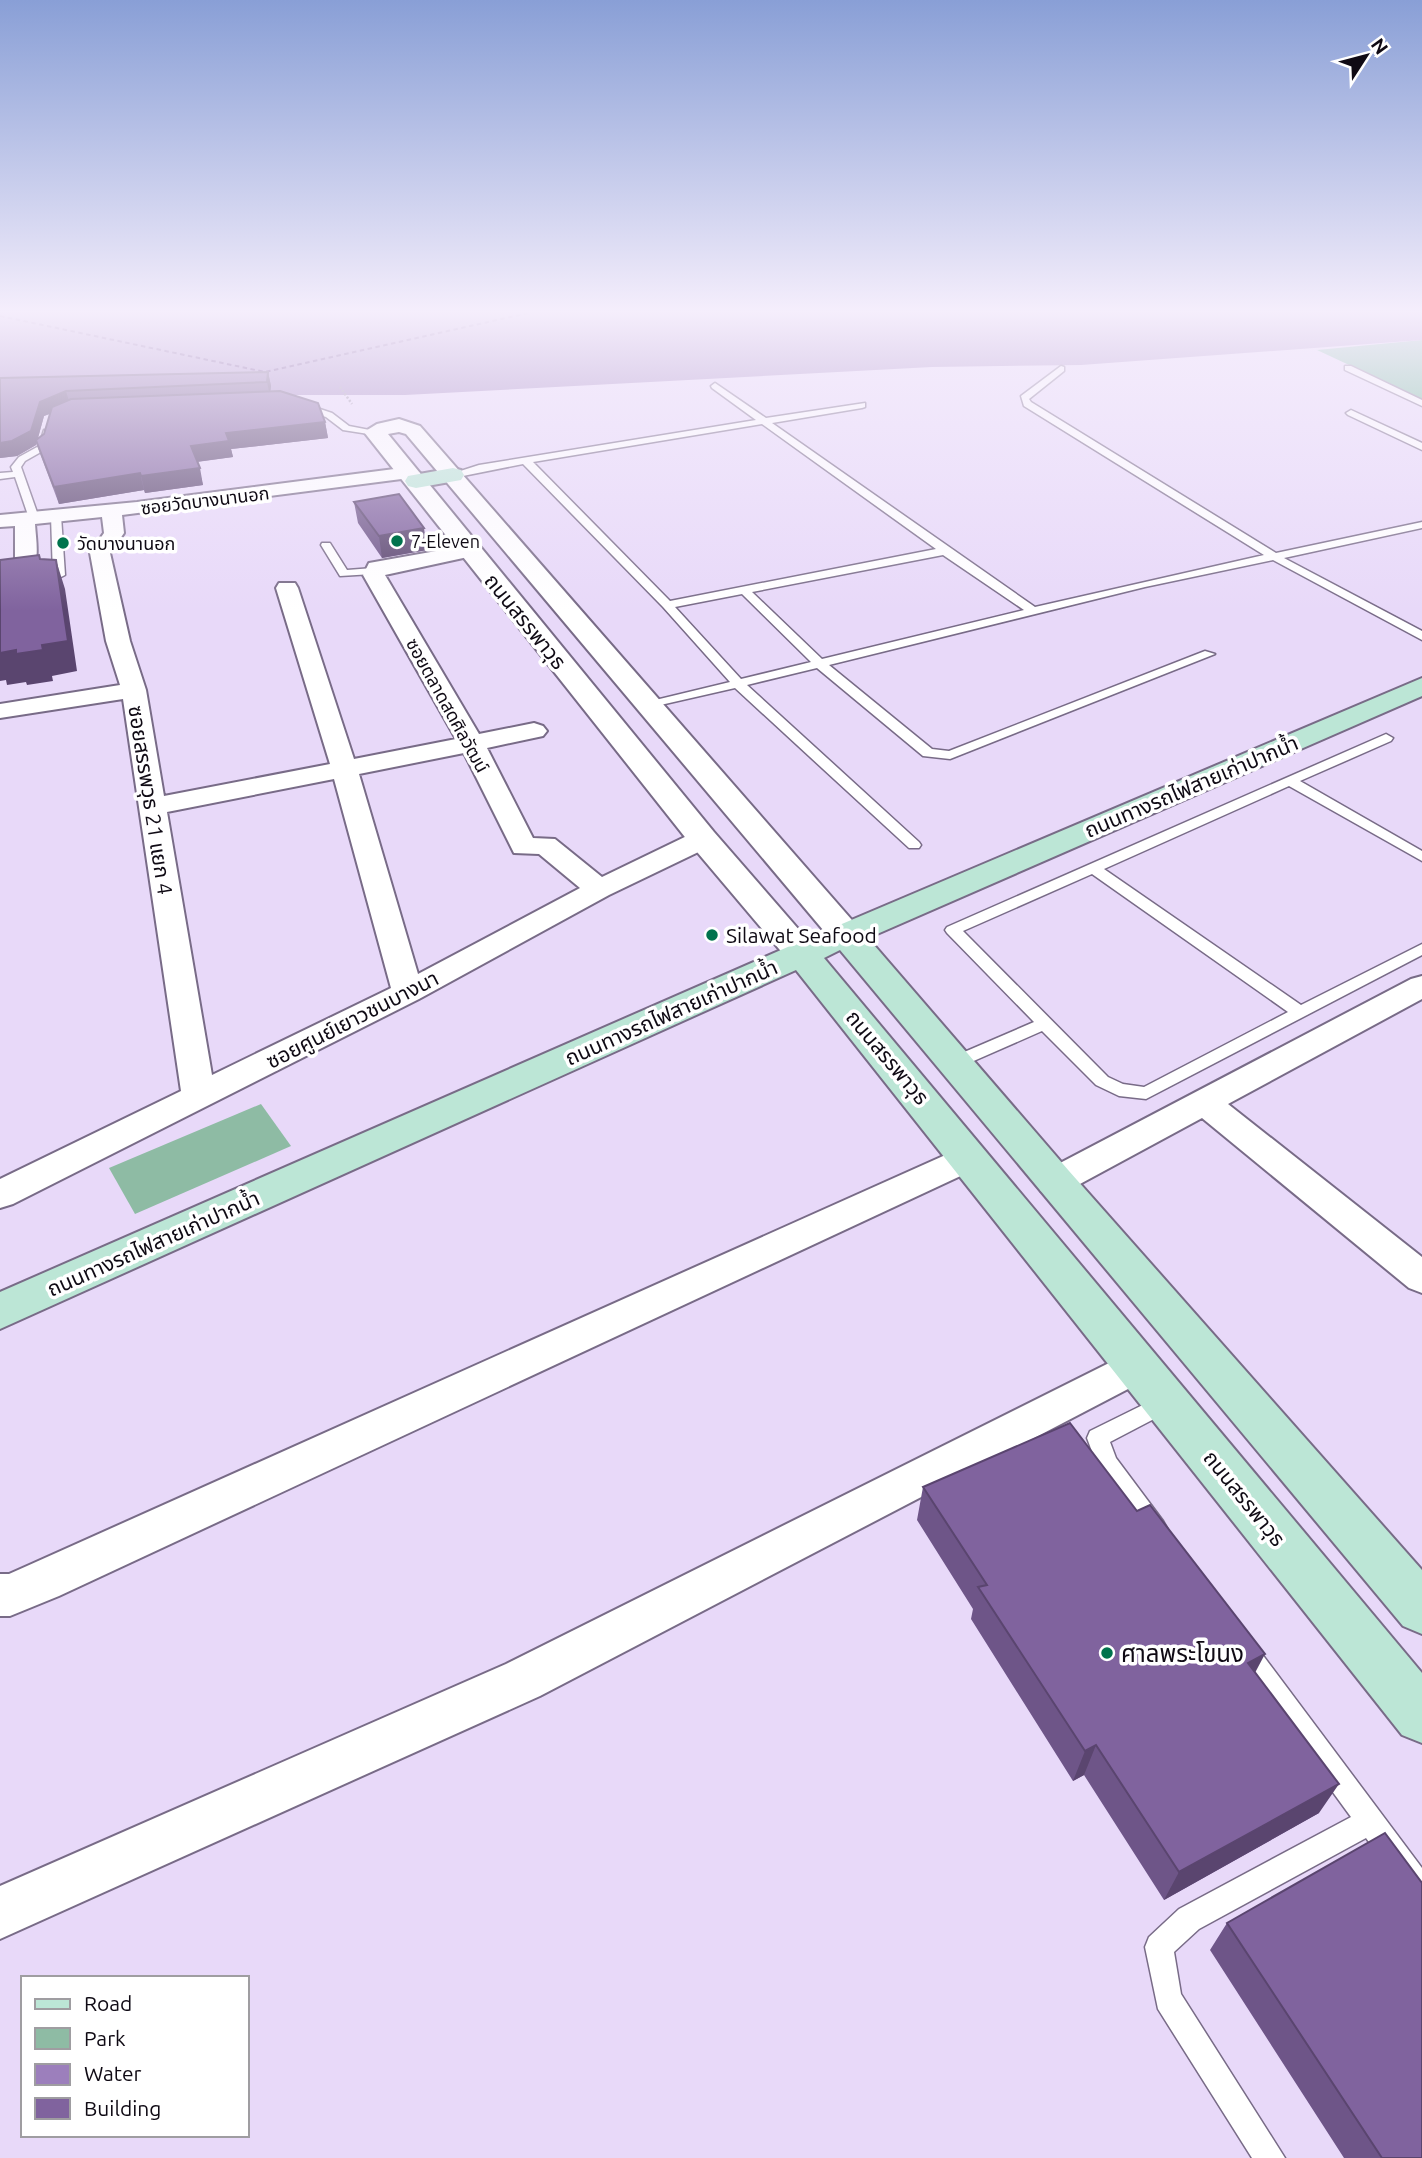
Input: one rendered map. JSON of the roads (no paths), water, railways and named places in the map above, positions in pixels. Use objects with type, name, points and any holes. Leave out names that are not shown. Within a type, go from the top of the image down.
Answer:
[{"type":"main road","points":[[413,477],[453,475]]},
{"type":"main road","name":"ถนนทางรถไฟสายเก่าปากน้ำ","points":[[0,1311],[802,954],[1422,686]]},
{"type":"main road","name":"ถนนสรรพาวุธ","points":[[846,935],[1060,1189],[1422,1609]]},
{"type":"main road","name":"ถนนสรรพาวุธ","points":[[802,954],[970,1157],[1422,1716]]},
{"type":"main road","points":[[1018,1217],[1060,1189]]},
{"type":"street","name":"ถนนสรรพาวุธ","points":[[802,954],[703,839],[375,432],[398,425],[409,426],[846,935]]},
{"type":"street","name":"ซอยวัดบางนานอก","points":[[0,521],[413,477]]},
{"type":"street","name":"ซอยสรรพวุธ 21 แยก 4","points":[[111,510],[114,533],[100,553],[118,641],[134,690],[200,1096]]},
{"type":"street","points":[[0,575],[23,569],[26,562],[29,518]]},
{"type":"street","points":[[373,571],[377,568],[470,551]]},
{"type":"street","name":"ซอยตลาดสดศิลวัฒน์","points":[[373,571],[471,742],[524,847],[545,845],[599,889]]},
{"type":"street","points":[[287,588],[344,768],[408,992]]},
{"type":"street","points":[[0,711],[134,690]]},
{"type":"street","points":[[151,807],[471,742],[534,732]]},
{"type":"street","name":"ซอยศูนย์เยาวชนบางนา","points":[[0,1195],[408,992],[599,889],[703,839]]},
{"type":"street","points":[[1060,1189],[1205,1102],[1422,986]]},
{"type":"street","points":[[1205,1102],[1422,1278]]},
{"type":"street","points":[[0,1595],[10,1595],[43,1581],[970,1157]]},
{"type":"street","points":[[0,1913],[523,1680],[882,1493],[1137,1365]]},
{"type":"lane","points":[[312,410],[329,415],[346,428],[375,432]]},
{"type":"lane","points":[[749,410],[1034,612]]},
{"type":"lane","points":[[453,475],[478,468],[835,410]]},
{"type":"lane","points":[[1036,410],[1275,557],[1422,636]]},
{"type":"lane","points":[[1351,413],[1422,447]]},
{"type":"lane","points":[[29,518],[17,463],[38,452],[45,444],[50,418]]},
{"type":"lane","points":[[526,461],[667,605],[739,685],[914,845]]},
{"type":"lane","points":[[0,476],[18,474]]},
{"type":"lane","points":[[56,516],[59,575]]},
{"type":"lane","points":[[648,706],[822,666],[1145,584],[1422,525]]},
{"type":"lane","points":[[326,545],[345,574],[373,571]]},
{"type":"lane","points":[[667,605],[945,551]]},
{"type":"lane","points":[[744,590],[822,666],[928,753],[939,756],[950,755],[1209,654]]},
{"type":"lane","points":[[1386,738],[953,930],[1102,1081],[1119,1090],[1146,1093],[1422,949]]},
{"type":"lane","points":[[1290,780],[1422,857]]},
{"type":"lane","points":[[1093,868],[1300,1013]]},
{"type":"lane","points":[[954,1063],[1045,1023]]},
{"type":"lane","points":[[1165,1542],[1107,1463],[1098,1438],[1167,1402]]},
{"type":"lane","points":[[1231,1631],[1422,1891]]},
{"type":"lane","points":[[1270,2158],[1168,1999],[1159,1947],[1189,1919],[1370,1821]]},
{"type":"place","name":"7-Eleven","points":[[397,541]]},
{"type":"place","name":"วัดบางนานอก","points":[[63,543]]},
{"type":"place","name":"Silawat Seafood","points":[[712,935]]},
{"type":"place","name":"ศาลพระโขนง","points":[[1107,1653]]}]
